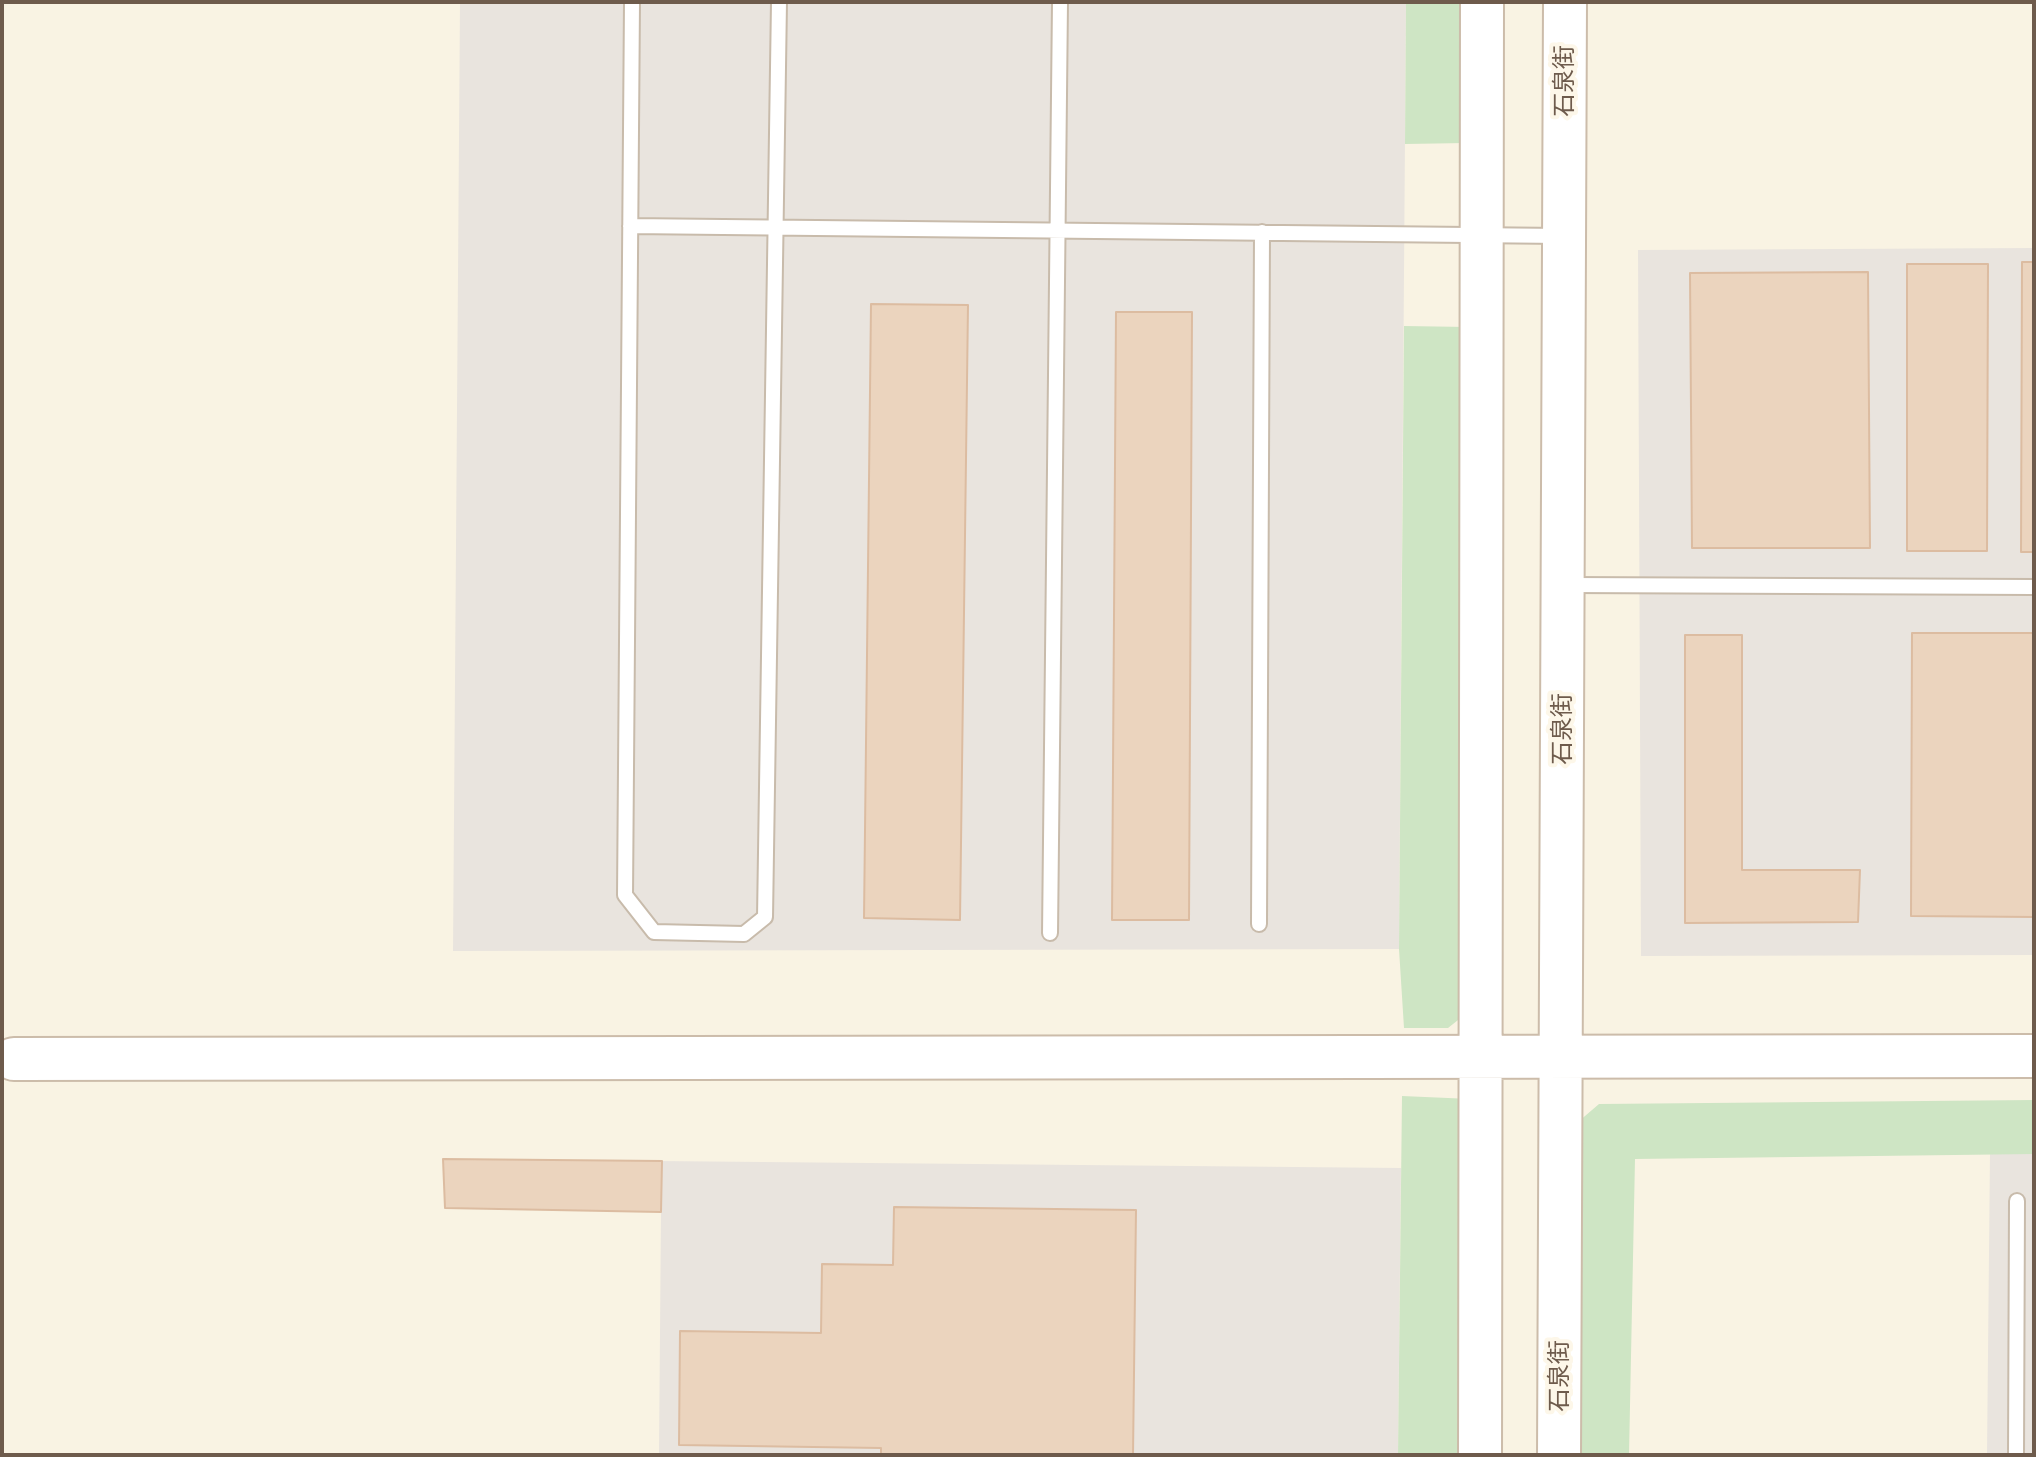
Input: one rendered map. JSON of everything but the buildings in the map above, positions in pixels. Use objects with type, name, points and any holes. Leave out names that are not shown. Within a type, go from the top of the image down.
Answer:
[{"type":"main road","points":[[1480,1455],[1482,2]]},
{"type":"main road","name":"石泉街","points":[[1559,1455],[1565,2]]},
{"type":"main road","points":[[14,1059],[2034,1056]]},
{"type":"lane","points":[[632,2],[625,895],[654,932],[744,934],[765,917],[779,2]]},
{"type":"lane","points":[[1050,933],[1060,2]]},
{"type":"lane","points":[[630,226],[1565,236]]},
{"type":"lane","points":[[1259,924],[1262,232]]},
{"type":"lane","points":[[1563,585],[2034,587]]},
{"type":"lane","points":[[2016,1455],[2017,1201]]},
{"type":"shaded area","points":[[460,2],[1406,2],[1399,949],[453,951]]},
{"type":"shaded area","points":[[2034,248],[2034,955],[1641,956],[1638,250]]},
{"type":"shaded area","points":[[1990,1153],[2034,1153],[2034,1455],[1987,1455]]},
{"type":"shaded area","points":[[443,1159],[1401,1168],[1398,1455],[659,1455],[661,1212],[445,1208]]},
{"type":"green space","points":[[1406,2],[1467,2],[1466,143],[1405,144]]},
{"type":"green space","points":[[1404,326],[1468,327],[1472,1009],[1448,1028],[1404,1028],[1399,949]]},
{"type":"green space","points":[[1402,1096],[1471,1099],[1463,1455],[1398,1455]]},
{"type":"green space","points":[[2034,1100],[2034,1154],[1635,1159],[1629,1455],[1578,1455],[1578,1122],[1599,1104]]}]
